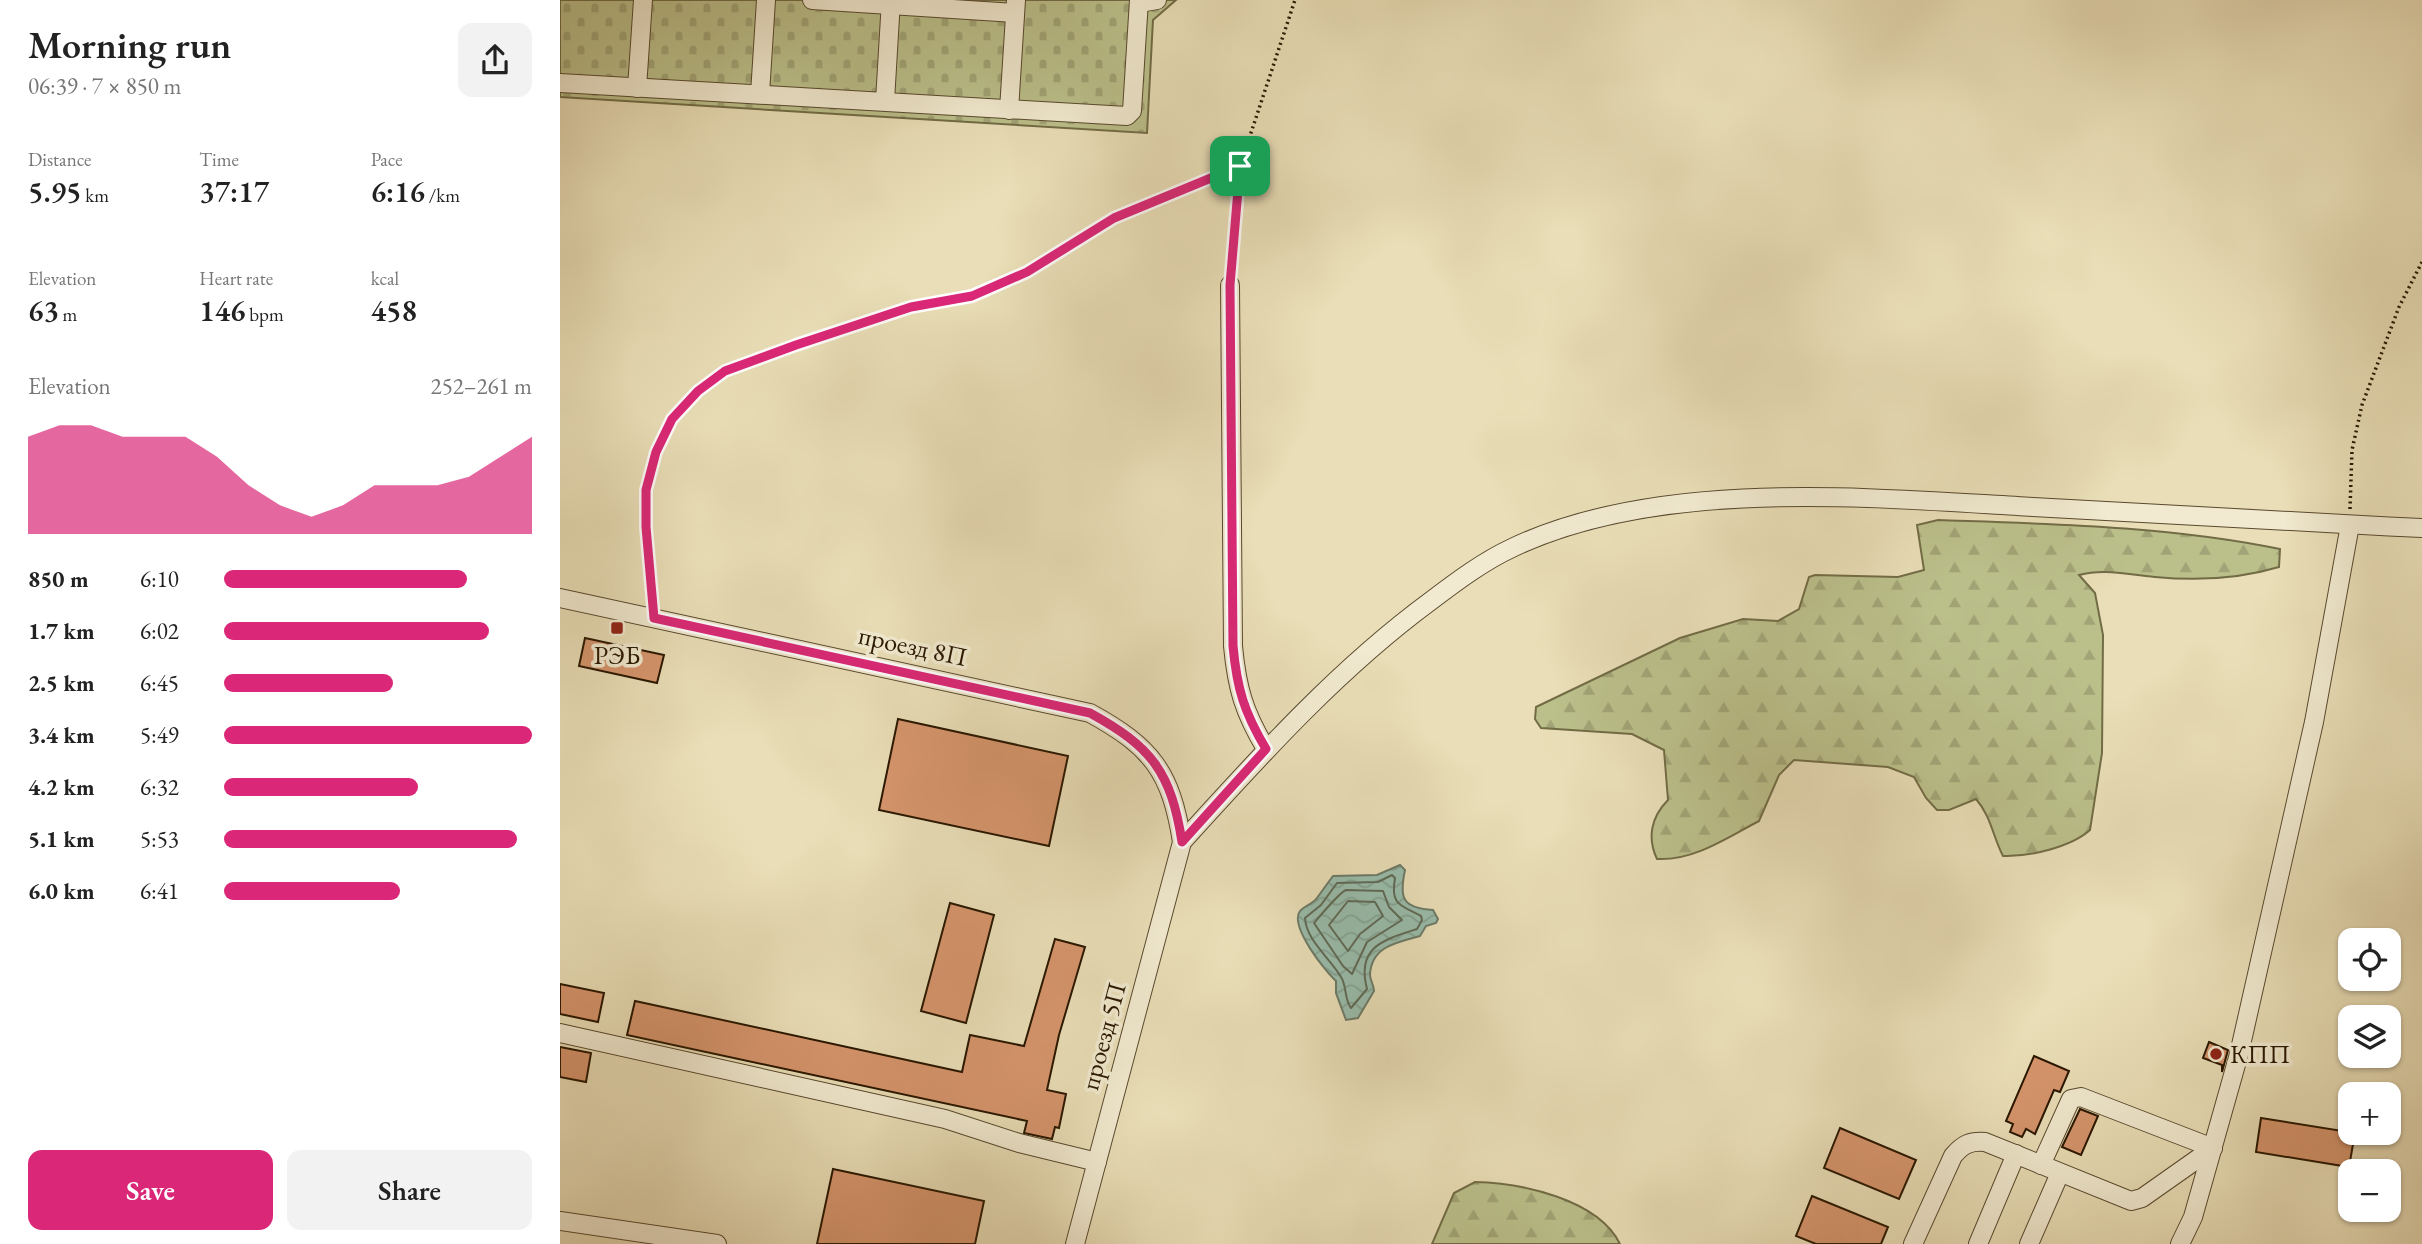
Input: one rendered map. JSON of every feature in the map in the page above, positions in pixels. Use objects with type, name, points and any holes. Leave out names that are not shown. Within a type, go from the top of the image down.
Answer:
[{"type":"street","points":[[637,88],[643,0]]},
{"type":"street","points":[[760,94],[766,0]]},
{"type":"street","points":[[812,0],[1016,6],[1009,110]]},
{"type":"street","points":[[560,83],[1009,110],[1130,114],[1139,1],[1157,0]]},
{"type":"street","points":[[885,101],[891,3]]},
{"type":"street","points":[[1230,285],[1233,646],[1236,684],[1245,715],[1266,749]]},
{"type":"street","points":[[1182,842],[1266,749],[1376,644],[1456,582],[1511,548],[1560,529],[1631,511],[1723,501],[1830,496],[2422,528]]},
{"type":"street","points":[[2180,1244],[2193,1217],[2239,1054],[2314,722],[2350,525]]},
{"type":"street","name":"проезд 8П","points":[[560,598],[1090,713],[1122,731],[1163,775],[1176,801],[1182,842]]},
{"type":"street","name":"проезд 5П","points":[[1075,1244],[1182,842]]},
{"type":"street","points":[[560,1033],[945,1119],[1019,1143],[1097,1162]]},
{"type":"street","points":[[2041,1165],[2071,1099],[2081,1097],[2213,1148]]},
{"type":"street","points":[[1913,1244],[1953,1156],[1961,1146],[1972,1141],[1986,1142],[2131,1201],[2142,1198],[2213,1148]]},
{"type":"street","points":[[1978,1244],[2016,1154]]},
{"type":"street","points":[[2029,1244],[2060,1172]]},
{"type":"street","points":[[560,1221],[717,1244]]},
{"type":"path","points":[[1230,285],[1240,166],[1295,0]]},
{"type":"path","points":[[654,618],[646,527],[646,490],[656,452],[672,419],[698,391],[725,371],[796,345],[911,307],[972,296],[1027,272],[1114,218],[1240,166]]},
{"type":"path","points":[[2350,525],[2353,450],[2362,405],[2399,307],[2422,262]]},
{"type":"green space","points":[[560,0],[1176,0],[1153,20],[1147,133],[560,97]]},
{"type":"green space","points":[[1938,520],[2153,531],[2280,549],[2279,567],[2218,578],[2186,579],[2107,572],[2079,575],[2095,593],[2103,635],[2102,753],[2090,830],[2072,841],[2037,853],[2003,856],[1985,812],[1976,799],[1949,810],[1937,810],[1926,798],[1914,777],[1888,767],[1794,760],[1779,775],[1759,821],[1697,852],[1671,859],[1657,859],[1652,843],[1652,828],[1658,813],[1668,800],[1664,750],[1632,734],[1541,728],[1535,719],[1536,707],[1680,638],[1743,619],[1778,621],[1799,609],[1809,577],[1898,577],[1924,570],[1917,525]]},
{"type":"green space","points":[[1475,1182],[1514,1186],[1556,1196],[1595,1215],[1609,1228],[1620,1244],[1432,1244],[1454,1193]]},
{"type":"water","points":[[1400,865],[1405,870],[1402,888],[1405,900],[1415,907],[1433,910],[1438,919],[1436,923],[1426,926],[1420,936],[1395,943],[1380,951],[1372,965],[1370,977],[1374,991],[1358,1018],[1346,1020],[1336,993],[1336,981],[1317,958],[1299,927],[1300,911],[1315,900],[1333,876],[1377,875]]},
{"type":"building","points":[[585,638],[664,655],[657,683],[579,666]]},
{"type":"building","points":[[898,719],[1068,756],[1049,846],[879,810]]},
{"type":"building","points":[[950,903],[994,915],[966,1023],[921,1011]]},
{"type":"building","points":[[1055,939],[1085,947],[1059,1035],[1047,1090],[1066,1094],[1059,1128],[1055,1127],[1052,1139],[1024,1133],[1027,1121],[627,1035],[635,1001],[962,1072],[970,1035],[1024,1046]]},
{"type":"building","points":[[560,984],[604,993],[598,1022],[560,1014]]},
{"type":"building","name":"КПП","points":[[2209,1042],[2228,1050],[2222,1072],[2222,1065],[2203,1058]]},
{"type":"building","points":[[560,1047],[591,1053],[586,1082],[560,1077]]},
{"type":"building","points":[[2034,1056],[2069,1071],[2060,1092],[2054,1090],[2035,1134],[2026,1129],[2022,1137],[2010,1132],[2013,1124],[2006,1121]]},
{"type":"building","points":[[2080,1109],[2098,1116],[2081,1155],[2062,1147]]},
{"type":"building","points":[[2261,1118],[2338,1130],[2338,1145],[2353,1145],[2350,1159],[2338,1159],[2338,1165],[2256,1152]]},
{"type":"building","points":[[1840,1128],[1916,1160],[1899,1199],[1824,1168]]},
{"type":"building","points":[[833,1169],[984,1201],[975,1244],[817,1244]]},
{"type":"building","points":[[1812,1196],[1888,1227],[1881,1244],[1816,1244],[1796,1236]]},
{"type":"place","name":"РЭБ","points":[[617,628]]},
{"type":"place","name":"КПП","points":[[2216,1054]]},
{"type":"route","points":[[1240,166],[1230,285],[1233,646],[1236,684],[1245,715],[1266,749],[1182,842],[1176,801],[1163,775],[1122,731],[1090,713],[654,618],[646,527],[646,490],[656,452],[672,419],[698,391],[725,371],[796,345],[911,307],[972,296],[1027,272],[1114,218],[1240,166]]}]
